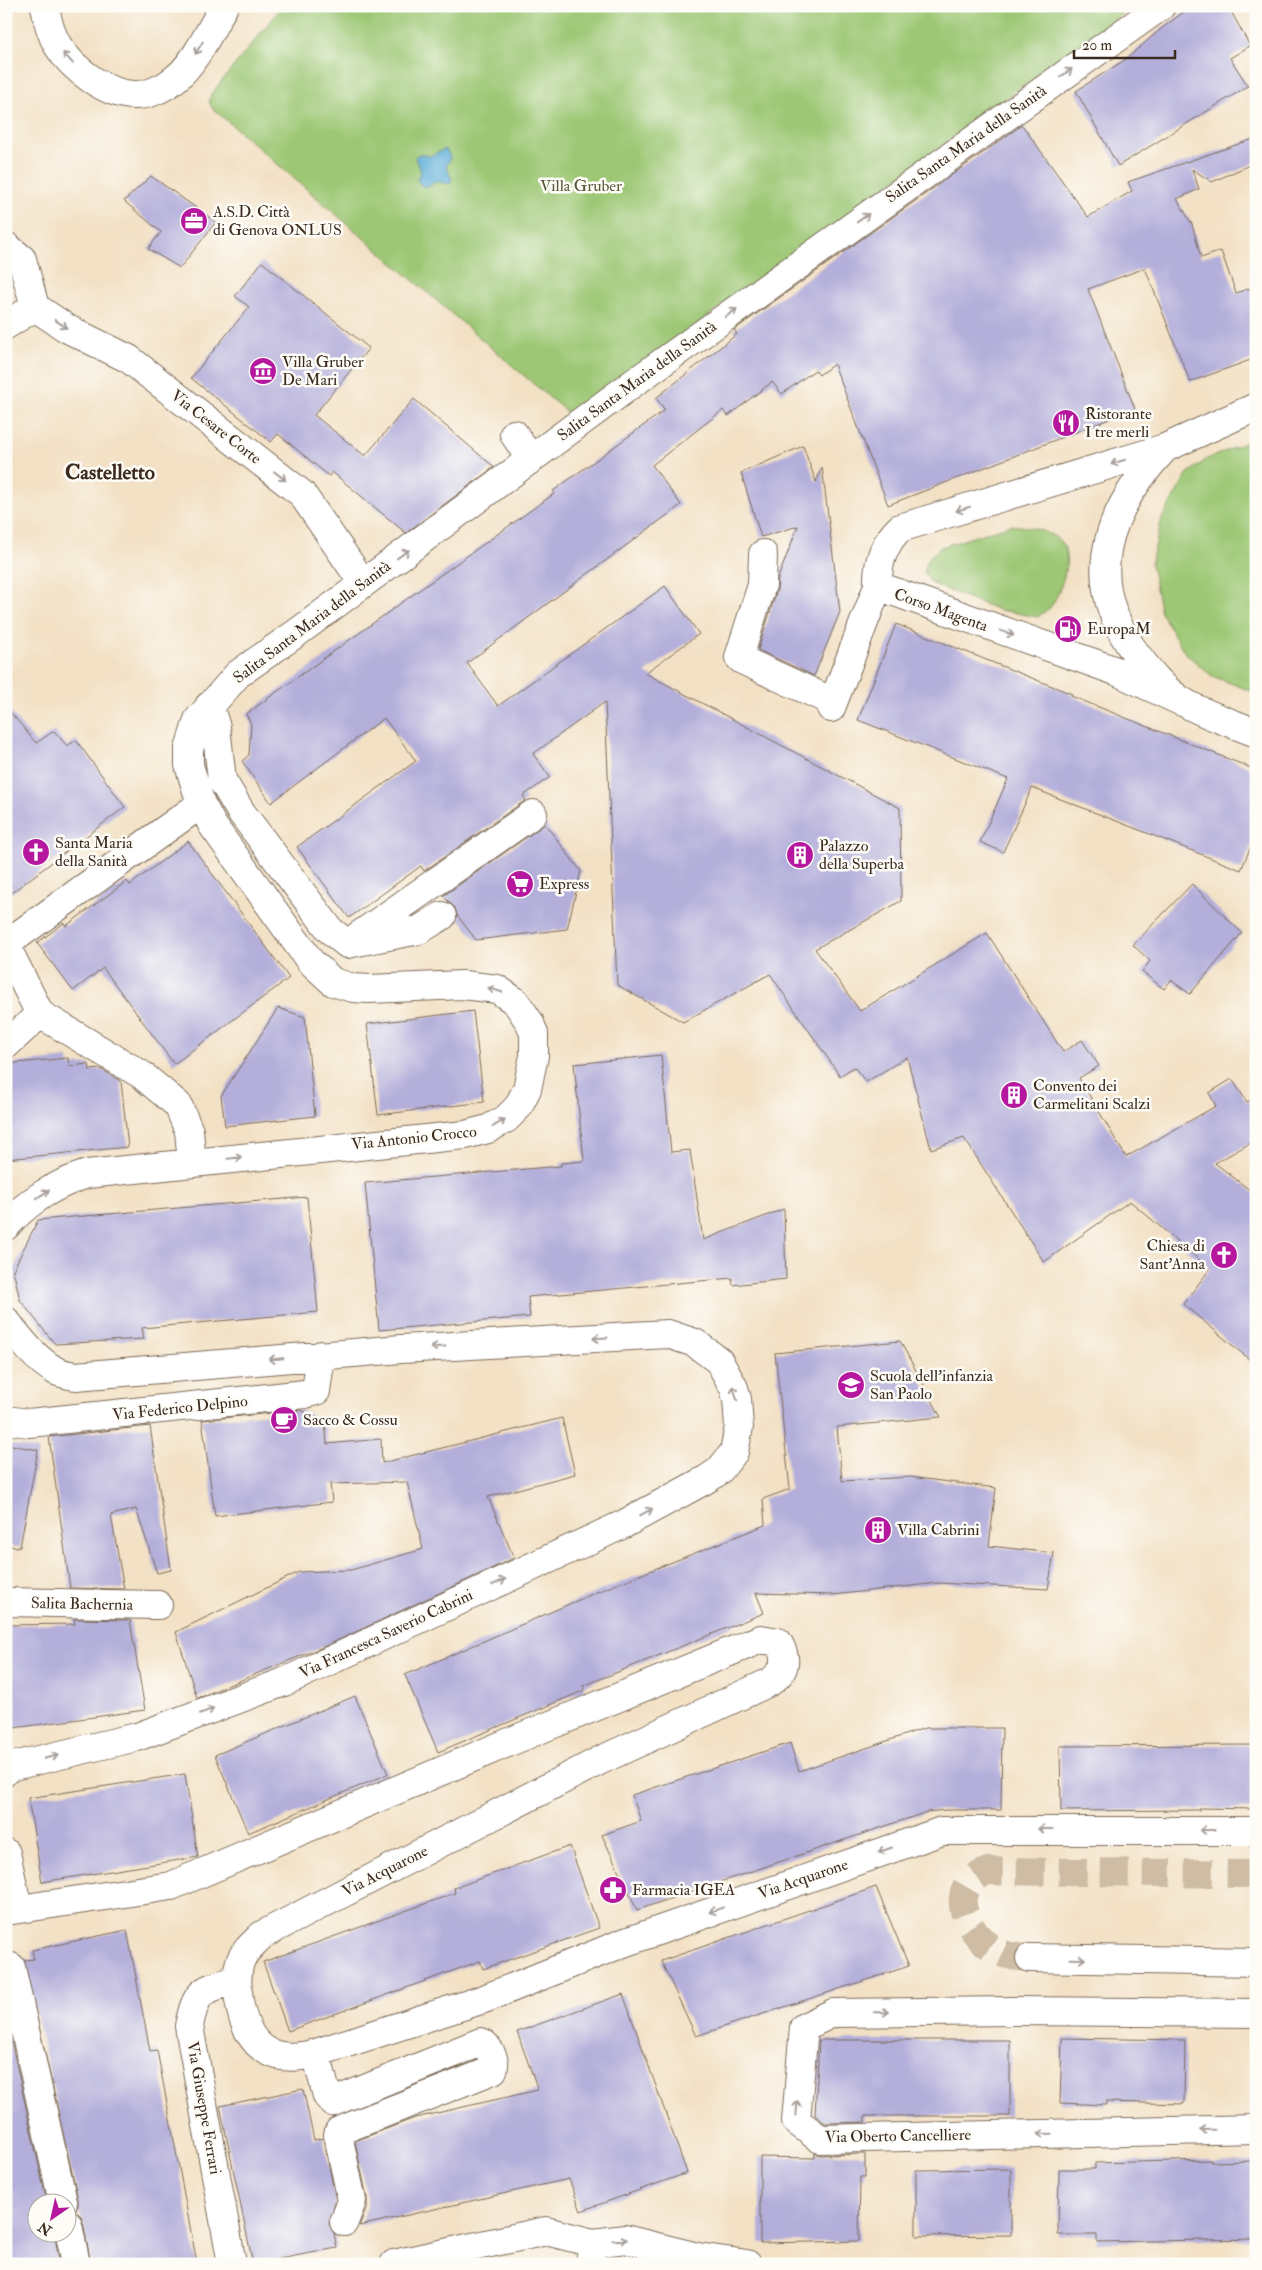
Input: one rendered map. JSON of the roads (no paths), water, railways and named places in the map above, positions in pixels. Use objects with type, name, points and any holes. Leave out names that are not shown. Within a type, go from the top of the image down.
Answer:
[{"type":"street","points":[[45,6],[57,45],[66,57],[86,75],[100,84],[132,95],[153,92],[176,79],[191,62],[224,6]]},
{"type":"street","name":"Salita Santa Maria della Sanità","points":[[201,804],[189,765],[189,749],[198,720],[238,674],[632,384],[1161,6]]},
{"type":"street","points":[[6,246],[22,259],[35,306],[6,325]]},
{"type":"street","name":"Via Cesare Corte","points":[[35,306],[68,329],[129,359],[302,494],[363,583]]},
{"type":"street","name":"Corso Magenta","points":[[1256,407],[1165,448],[900,528],[887,543],[879,561],[878,586],[894,594],[1116,671],[1182,702],[1256,732]]},
{"type":"street","points":[[514,434],[531,460]]},
{"type":"street","name":"Corso Magenta","points":[[1165,448],[1135,482],[1123,501],[1112,526],[1105,558],[1107,587],[1112,612],[1126,640],[1157,680],[1182,702]]},
{"type":"street","points":[[762,554],[762,585],[739,657],[832,705],[878,586]]},
{"type":"street","points":[[209,706],[216,727],[222,780],[242,812],[330,930],[347,944]]},
{"type":"street","points":[[192,1163],[188,1131],[178,1105],[142,1075],[40,1014],[6,945],[201,804]]},
{"type":"street","name":"Via Antonio Crocco","points":[[6,1226],[33,1200],[52,1187],[87,1174],[465,1135],[488,1129],[506,1119],[518,1107],[527,1089],[534,1056],[534,1034],[530,1023],[516,1002],[497,989],[463,985],[369,989],[353,988],[333,982],[310,961],[213,826],[201,804]]},
{"type":"street","points":[[347,944],[533,814]]},
{"type":"street","points":[[347,944],[419,930],[442,916]]},
{"type":"street","points":[[6,1045],[40,1014]]},
{"type":"street","points":[[6,1321],[20,1340],[42,1360],[58,1372],[76,1376],[321,1355]]},
{"type":"street","name":"Via Francesca Saverio Cabrini","points":[[6,1771],[9,1767],[138,1737],[284,1682],[632,1520],[719,1471],[734,1452],[738,1441],[739,1414],[737,1399],[727,1373],[719,1361],[707,1350],[688,1340],[668,1334],[321,1355]]},
{"type":"street","name":"Via Federico Delpino","points":[[6,1420],[29,1423],[305,1394],[316,1391],[321,1355]]},
{"type":"street","name":"Salita Bachernia","points":[[6,1602],[158,1605]]},
{"type":"street","name":"Via Acquarone","points":[[12,1910],[171,1886],[761,1639],[778,1642],[786,1660],[784,1668],[770,1682],[602,1760],[262,1935],[247,1950],[240,1961],[237,1980],[240,2008],[247,2028],[257,2043],[265,2051],[288,2058],[316,2053],[484,2000],[623,1944],[942,1830],[1256,1831]]},
{"type":"street","points":[[6,1853],[12,1910]]},
{"type":"street","points":[[1030,1958],[1256,1962]]},
{"type":"street","points":[[11,1967],[60,2192]]},
{"type":"street","name":"Via Giuseppe Ferrari","points":[[232,2264],[189,2026],[197,1998],[205,1989],[237,1980]]},
{"type":"street","name":"Via Oberto Cancelliere","points":[[1256,2013],[1015,2011],[833,2013],[804,2027],[796,2121],[820,2139],[1256,2129]]},
{"type":"street","points":[[316,2053],[327,2096],[333,2102],[481,2042],[488,2047],[495,2064],[493,2070],[340,2131],[338,2135],[352,2201],[344,2222]]},
{"type":"street","points":[[394,2264],[546,2231],[592,2253],[625,2239],[698,2257],[747,2264]]},
{"type":"street","points":[[71,2242],[76,2264]]},
{"type":"water","points":[[445,149],[449,155],[446,166],[452,180],[449,184],[434,181],[430,186],[423,187],[417,180],[421,171],[415,158],[418,154],[430,156]]},
{"type":"tunnel","points":[[1030,1958],[1010,1956],[999,1952],[987,1945],[969,1924],[964,1912],[963,1900],[966,1888],[974,1878],[988,1871],[1256,1874]]},
{"type":"place","name":"A.S.D. Città di Genova ONLUS","points":[[194,221]]},
{"type":"place","name":"Villa Gruber De Mari","points":[[263,371]]},
{"type":"place","name":"Ristorante I tre merli","points":[[1066,423]]},
{"type":"place","name":"EuropaM","points":[[1068,629]]},
{"type":"place","name":"Santa Maria della Sanità","points":[[36,852]]},
{"type":"place","name":"Palazzo della Superba","points":[[800,855]]},
{"type":"place","name":"Express","points":[[520,884]]},
{"type":"place","name":"Convento dei Carmelitani Scalzi","points":[[1014,1095]]},
{"type":"place","name":"Chiesa di Sant'Anna","points":[[1224,1255]]},
{"type":"place","name":"Scuola dell'infanzia San Paolo","points":[[851,1385]]},
{"type":"place","name":"Sacco & Cossu","points":[[284,1420]]},
{"type":"place","name":"Villa Cabrini","points":[[878,1530]]},
{"type":"place","name":"Farmacia IGEA","points":[[613,1890]]},
{"type":"district","name":"Castelletto","points":[[110,472]]},
{"type":"park label","name":"Villa Gruber","points":[[581,186]]}]
